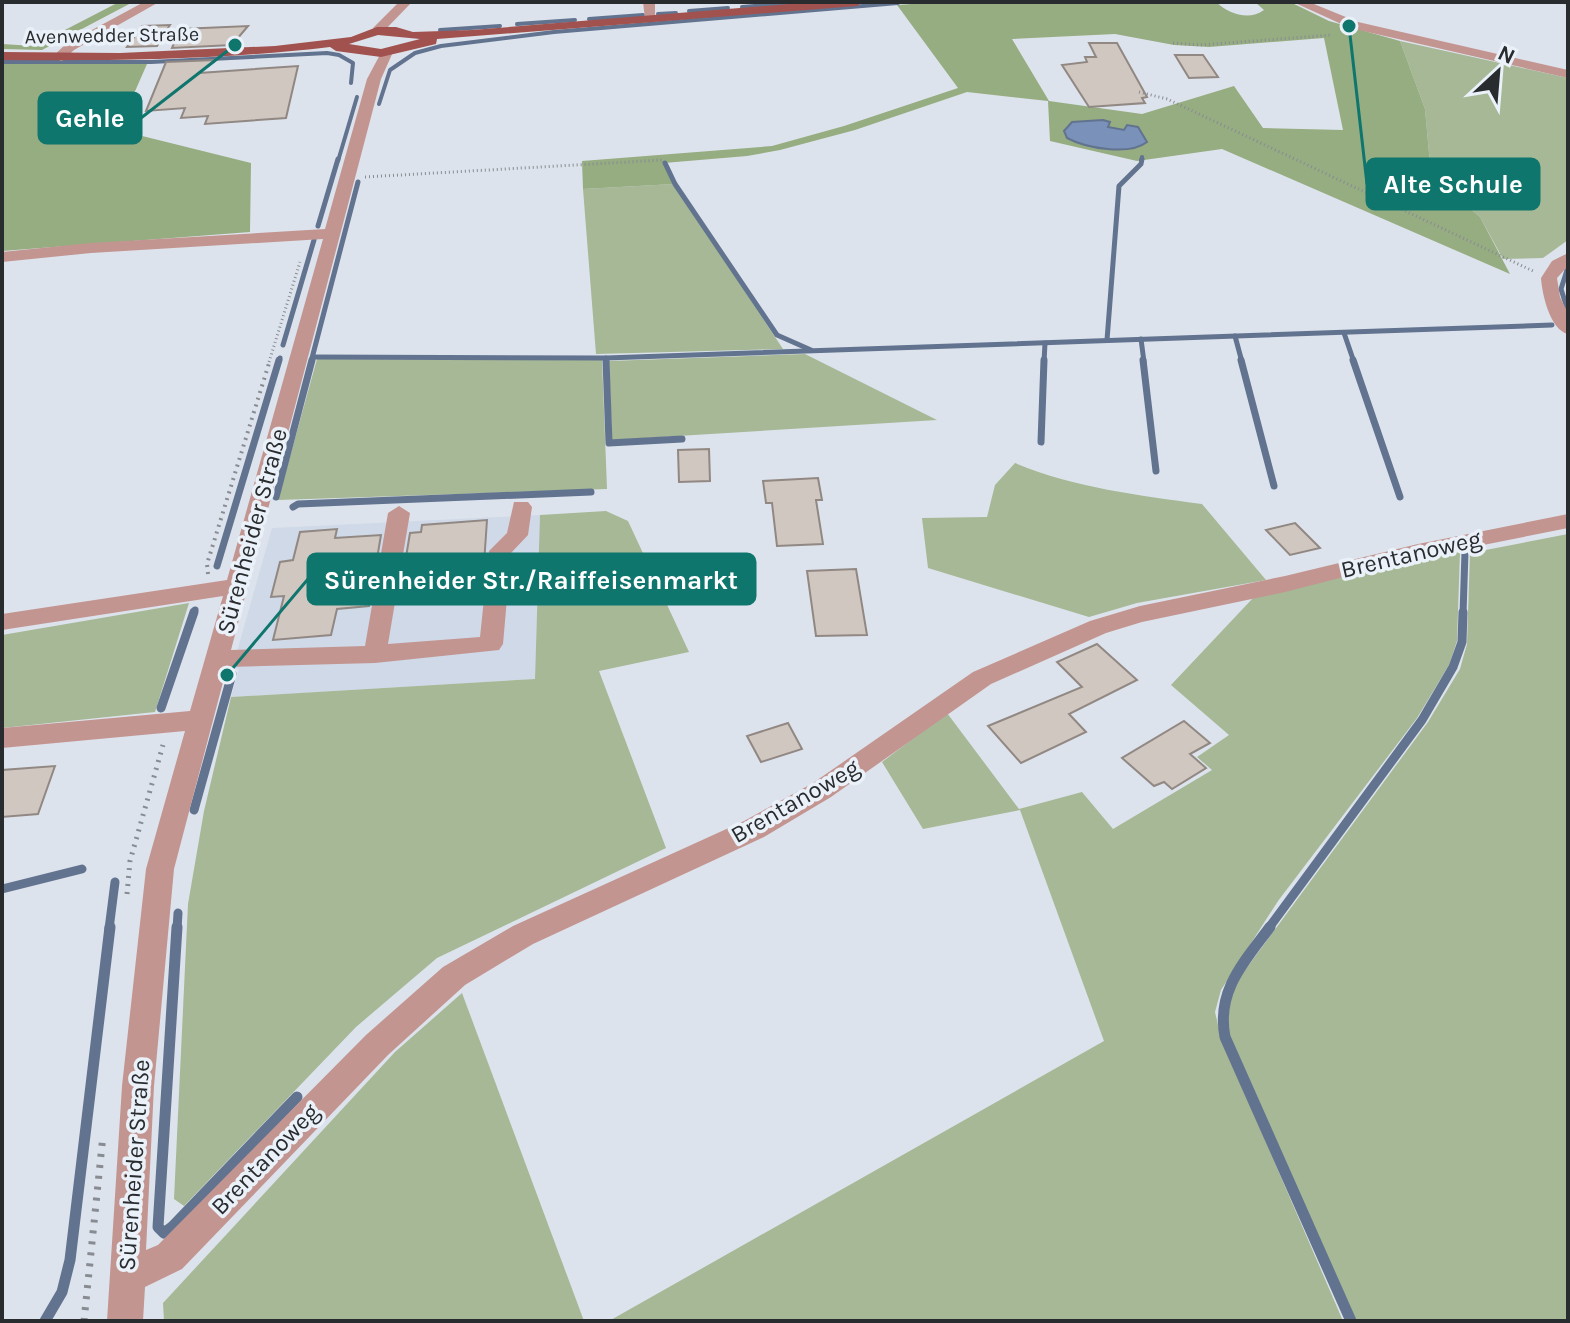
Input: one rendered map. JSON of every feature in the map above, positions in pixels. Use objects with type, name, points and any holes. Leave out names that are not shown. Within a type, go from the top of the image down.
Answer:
[{"type":"main road","points":[[352,43],[371,53],[387,52],[411,40],[857,2]]},
{"type":"main road","points":[[352,43],[377,31],[396,31],[411,40]]},
{"type":"main road","name":"Avenwedder Straße","points":[[2,56],[57,58],[270,50],[352,43]]},
{"type":"street","points":[[57,58],[70,47],[153,2]]},
{"type":"street","points":[[649,2],[651,19]]},
{"type":"street","points":[[1299,2],[1360,26],[1568,74]]},
{"type":"street","points":[[396,31],[405,4]]},
{"type":"street","points":[[377,31],[405,4]]},
{"type":"street","name":"Sürenheider Straße","points":[[125,1321],[138,1086],[160,869],[374,79],[387,52]]},
{"type":"street","name":"Sürenheider Straße","points":[[371,53],[369,62],[374,79]]},
{"type":"street","points":[[2,257],[91,248],[334,233]]},
{"type":"street","points":[[1568,258],[1558,265],[1549,278],[1551,297],[1568,329]]},
{"type":"street","points":[[216,659],[375,654],[491,644],[500,551],[517,535],[521,507]]},
{"type":"street","points":[[375,654],[399,513]]},
{"type":"street","name":"Brentanoweg","points":[[126,1277],[170,1257],[377,1045],[454,976],[523,935],[754,829],[822,790],[982,678],[1098,627],[1140,614],[1285,584],[1418,551],[1568,521]]},
{"type":"street","points":[[2,622],[236,587]]},
{"type":"street","points":[[2,738],[200,720]]},
{"type":"path","points":[[1557,2],[1568,3]]},
{"type":"path","points":[[1173,43],[1200,45],[1327,36],[1360,26]]},
{"type":"path","points":[[1139,92],[1167,99],[1549,278]]},
{"type":"path","points":[[348,178],[663,160]]},
{"type":"shaded area","points":[[540,515],[535,679],[231,697],[239,669],[232,669],[272,528]]},
{"type":"green space","points":[[119,2],[133,2],[42,50],[2,49],[2,44],[34,46]]},
{"type":"green space","points":[[940,2],[1216,2],[1233,13],[1252,15],[1264,10],[1255,2],[1290,2],[1329,21],[1400,41],[1425,109],[1431,175],[1480,217],[1510,274],[1222,149],[1137,161],[1050,141],[1048,101],[967,92],[855,130],[780,150],[664,163],[674,184],[583,189],[582,161],[772,146],[958,88],[897,5]],"holes":[[[1115,34],[1174,45],[1209,47],[1324,38],[1343,130],[1263,128],[1234,86],[1142,114],[1049,101],[1012,39]]]},
{"type":"green space","points":[[1400,41],[1568,78],[1568,240],[1543,258],[1503,259],[1480,217],[1431,175],[1425,109]]},
{"type":"green space","points":[[2,64],[147,64],[118,130],[251,163],[250,232],[2,251]]},
{"type":"green space","points":[[674,184],[783,349],[596,354],[583,189]]},
{"type":"green space","points":[[805,354],[937,420],[612,440],[609,361]]},
{"type":"green space","points":[[317,359],[602,360],[607,489],[278,500]]},
{"type":"green space","points":[[1015,463],[1084,485],[1202,504],[1266,580],[1137,603],[1089,617],[928,568],[922,518],[987,517],[995,485]]},
{"type":"green space","points":[[606,511],[628,521],[689,652],[599,671],[666,848],[437,958],[356,1027],[184,1206],[174,1199],[188,904],[204,811],[231,697],[535,679],[540,515]]},
{"type":"green space","points":[[1568,534],[1568,1321],[1356,1321],[1230,1038],[1223,1014],[1240,977],[1428,722],[1460,669],[1467,644],[1470,553]]},
{"type":"green space","points":[[1460,552],[1457,641],[1449,665],[1417,718],[1278,901],[1221,990],[1215,1012],[1221,1038],[1343,1321],[609,1321],[1104,1041],[1020,810],[923,829],[882,762],[947,713],[1019,809],[1082,792],[1113,829],[1212,770],[1197,757],[1229,735],[1171,685],[1253,598],[1424,555]]},
{"type":"green space","points":[[189,603],[155,712],[2,728],[2,635]]},
{"type":"green space","points":[[462,993],[584,1321],[164,1321],[163,1303],[395,1052]]},
{"type":"water","points":[[1072,122],[1110,122],[1108,127],[1124,130],[1127,125],[1138,127],[1147,142],[1130,149],[1107,149],[1075,142],[1067,138],[1064,131]]},
{"type":"building","points":[[170,25],[157,46],[127,47],[142,26]]},
{"type":"building","points":[[248,26],[232,45],[172,48],[180,29]]},
{"type":"building","points":[[1089,43],[1117,43],[1147,97],[1142,98],[1145,103],[1089,107],[1062,65],[1087,62],[1085,57],[1096,57]]},
{"type":"building","points":[[1175,55],[1203,55],[1218,77],[1189,78]]},
{"type":"building","points":[[216,60],[199,73],[298,66],[286,118],[205,124],[208,116],[181,118],[185,108],[146,111],[166,62]]},
{"type":"building","points":[[709,449],[710,481],[679,482],[678,450]]},
{"type":"building","points":[[818,478],[822,500],[816,500],[823,544],[777,546],[772,503],[766,503],[763,481]]},
{"type":"building","points":[[487,520],[482,593],[399,599],[410,533],[421,532],[422,525]]},
{"type":"building","points":[[1295,523],[1320,548],[1290,555],[1266,530]]},
{"type":"building","points":[[337,529],[335,538],[381,535],[369,606],[337,609],[331,635],[273,640],[284,596],[271,597],[280,562],[293,560],[300,532]]},
{"type":"building","points":[[856,569],[867,635],[816,636],[807,571]]},
{"type":"building","points":[[1097,644],[1137,680],[1069,714],[1086,732],[1021,763],[988,726],[1082,687],[1057,662]]},
{"type":"building","points":[[1184,721],[1210,743],[1190,754],[1206,768],[1172,789],[1164,782],[1154,786],[1122,758]]},
{"type":"building","points":[[788,723],[802,749],[761,762],[747,736]]},
{"type":"building","points":[[55,766],[38,814],[2,817],[2,770]]},
{"type":"waterway","points":[[742,7],[808,2]]},
{"type":"waterway","points":[[379,104],[390,70],[415,53],[441,46],[554,32],[898,3]]},
{"type":"waterway","points":[[689,11],[728,8]]},
{"type":"waterway","points":[[658,14],[676,13]]},
{"type":"waterway","points":[[589,19],[643,15]]},
{"type":"waterway","points":[[517,24],[575,20]]},
{"type":"waterway","points":[[440,30],[500,26]]},
{"type":"waterway","points":[[2,62],[151,62],[327,53],[339,55],[353,63],[351,83]]},
{"type":"waterway","points":[[338,161],[357,97]]},
{"type":"waterway","points":[[1141,161],[1142,157]]},
{"type":"waterway","points":[[318,226],[338,159]]},
{"type":"waterway","points":[[1107,340],[1119,186],[1141,164],[1142,159]]},
{"type":"waterway","points":[[665,163],[675,184],[777,335],[811,350]]},
{"type":"waterway","points":[[311,362],[358,182]]},
{"type":"waterway","points":[[283,345],[314,240]]},
{"type":"waterway","points":[[1568,267],[1561,289],[1568,311]]},
{"type":"waterway","points":[[1235,336],[1552,325]]},
{"type":"waterway","points":[[1344,333],[1354,362]]},
{"type":"waterway","points":[[1141,339],[1235,336]]},
{"type":"waterway","points":[[1235,336],[1242,362]]},
{"type":"waterway","points":[[606,358],[1141,339]]},
{"type":"waterway","points":[[1141,339],[1144,362]]},
{"type":"waterway","points":[[1044,362],[1045,343]]},
{"type":"waterway","points":[[314,357],[606,358]]},
{"type":"waterway","points":[[279,362],[280,358]]},
{"type":"waterway","points":[[217,566],[279,360]]},
{"type":"waterway","points":[[276,497],[312,360]]},
{"type":"waterway","points":[[606,360],[609,443],[682,439]]},
{"type":"waterway","points":[[1041,442],[1044,360]]},
{"type":"waterway","points":[[1143,360],[1156,471]]},
{"type":"waterway","points":[[1241,360],[1274,486]]},
{"type":"waterway","points":[[1353,360],[1400,497]]},
{"type":"waterway","points":[[293,507],[298,504],[591,492]]},
{"type":"waterway","points":[[1463,614],[1465,552]]},
{"type":"waterway","points":[[194,614],[195,610]]},
{"type":"waterway","points":[[161,708],[194,612]]},
{"type":"waterway","points":[[1268,929],[1422,720],[1453,667],[1462,642],[1463,612]]},
{"type":"waterway","points":[[194,810],[232,674]]},
{"type":"waterway","points":[[2,889],[82,869]]},
{"type":"waterway","points":[[109,929],[115,882]]},
{"type":"waterway","points":[[177,929],[178,913]]},
{"type":"waterway","points":[[45,1321],[62,1292],[70,1260],[110,927]]},
{"type":"waterway","points":[[177,927],[158,1227],[164,1233],[172,1227],[297,1097]]},
{"type":"waterway","points":[[1270,927],[1242,965],[1228,991],[1223,1021],[1225,1037],[1351,1321]]},
{"type":"place","name":"Alte Schule","points":[[1349,26]]},
{"type":"place","name":"Gehle","points":[[235,45]]},
{"type":"place","name":"Sürenheider Str./Raiffeisenmarkt","points":[[227,675]]}]
